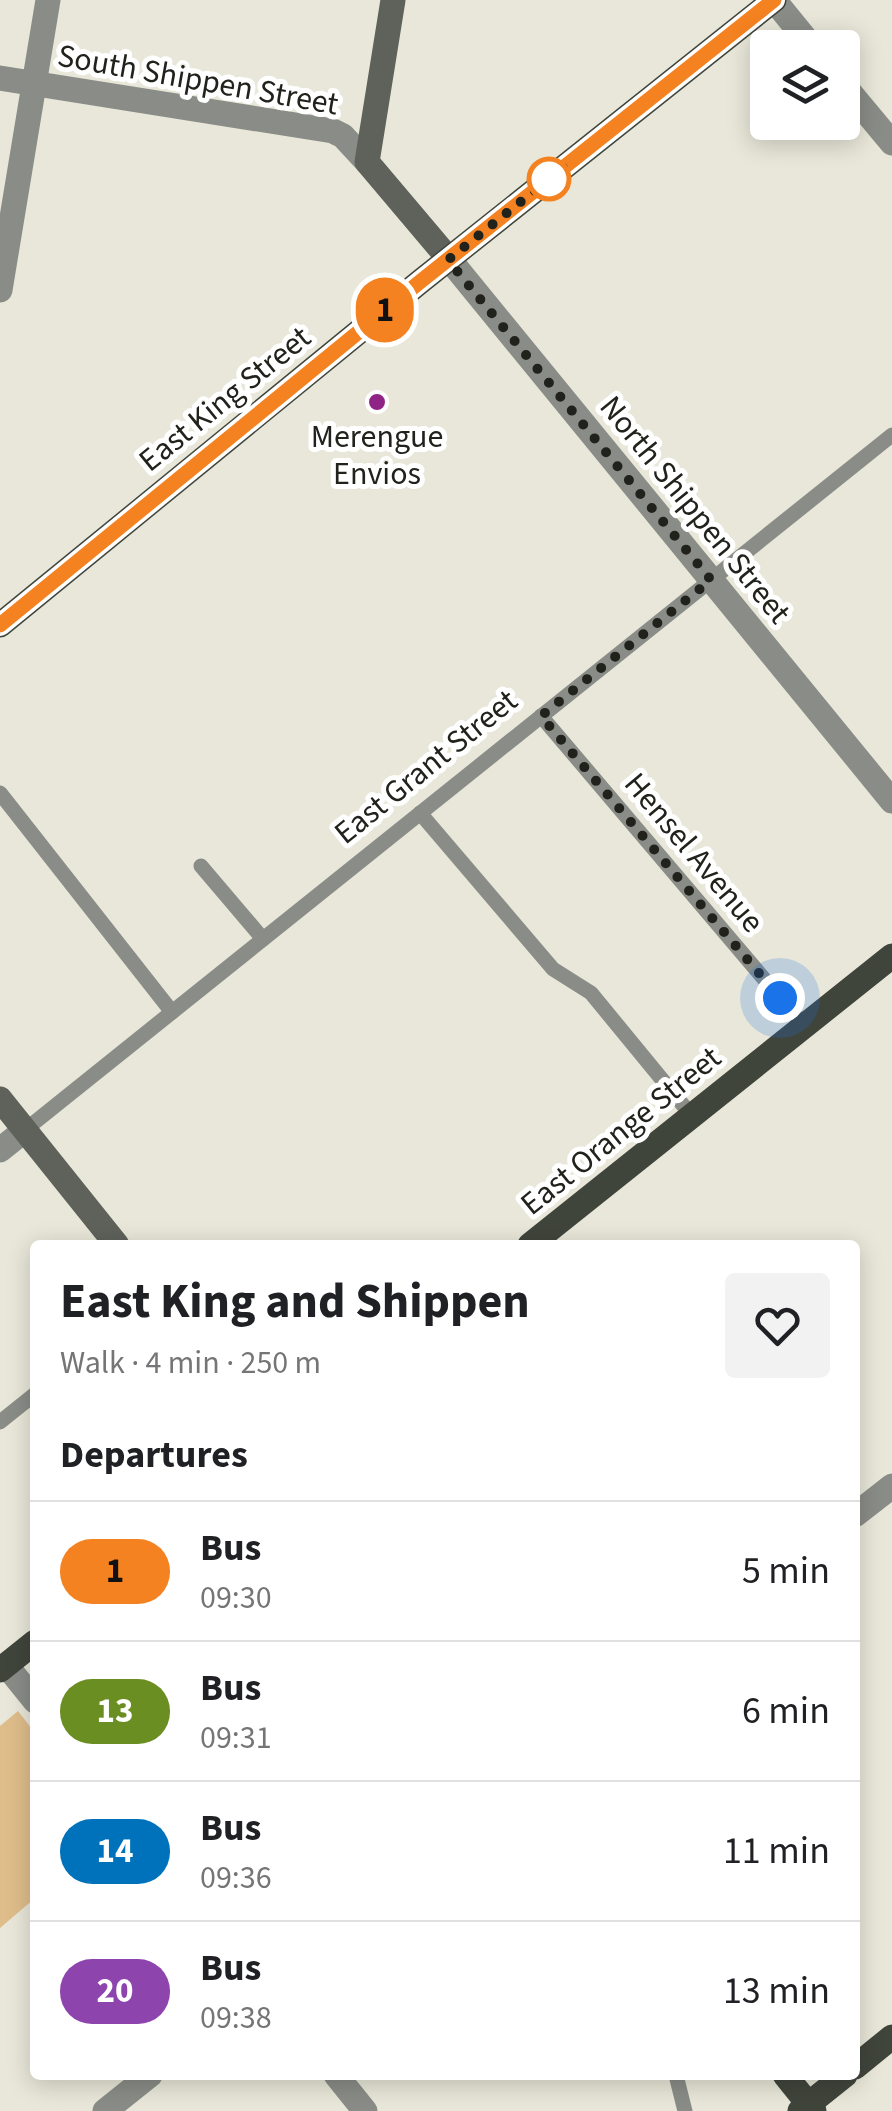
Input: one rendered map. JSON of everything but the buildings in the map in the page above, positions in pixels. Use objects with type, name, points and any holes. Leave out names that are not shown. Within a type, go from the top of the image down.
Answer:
[{"type":"main road","points":[[368,162],[394,0]]},
{"type":"main road","name":"East King Street","points":[[0,625],[774,0]]},
{"type":"main road","name":"South Shippen Street","points":[[368,162],[448,260]]},
{"type":"main road","name":"East Orange Street","points":[[536,1240],[892,956]]},
{"type":"main road","points":[[0,1099],[113,1240]]},
{"type":"main road","points":[[3,1667],[30,1646]]},
{"type":"main road","points":[[860,2063],[892,2037]]},
{"type":"main road","points":[[788,2080],[808,2109],[840,2080]]},
{"type":"street","points":[[0,290],[48,0]]},
{"type":"street","points":[[774,0],[798,30]]},
{"type":"street","name":"South Shippen Street","points":[[0,78],[333,130],[368,162]]},
{"type":"street","points":[[860,105],[892,143]]},
{"type":"street","name":"North Shippen Street","points":[[448,260],[892,801]]},
{"type":"street","name":"East Grant Street","points":[[0,1150],[25,1130]]},
{"type":"street","points":[[860,1512],[892,1486]]},
{"type":"street","points":[[3,1667],[30,1696]]},
{"type":"street","points":[[105,2111],[144,2080]]},
{"type":"street","points":[[340,2080],[365,2111]]},
{"type":"lane","name":"East Grant Street","points":[[25,1130],[420,813],[500,739],[541,716],[892,435]]},
{"type":"lane","name":"Hensel Avenue","points":[[541,716],[804,1026]]},
{"type":"lane","points":[[0,793],[172,1012]]},
{"type":"lane","points":[[420,813],[553,969],[591,993],[692,1116]]},
{"type":"lane","points":[[201,866],[263,939]]},
{"type":"lane","points":[[0,1422],[30,1398]]},
{"type":"lane","points":[[677,2080],[685,2111]]},
{"type":"bus line","name":"1","points":[[0,625],[421,281],[774,0]]},
{"type":"place","name":"Merengue Envios","points":[[377,402]]},
{"type":"route","points":[[549,179],[563,168],[448,260],[711,580],[541,716],[780,998]]}]
